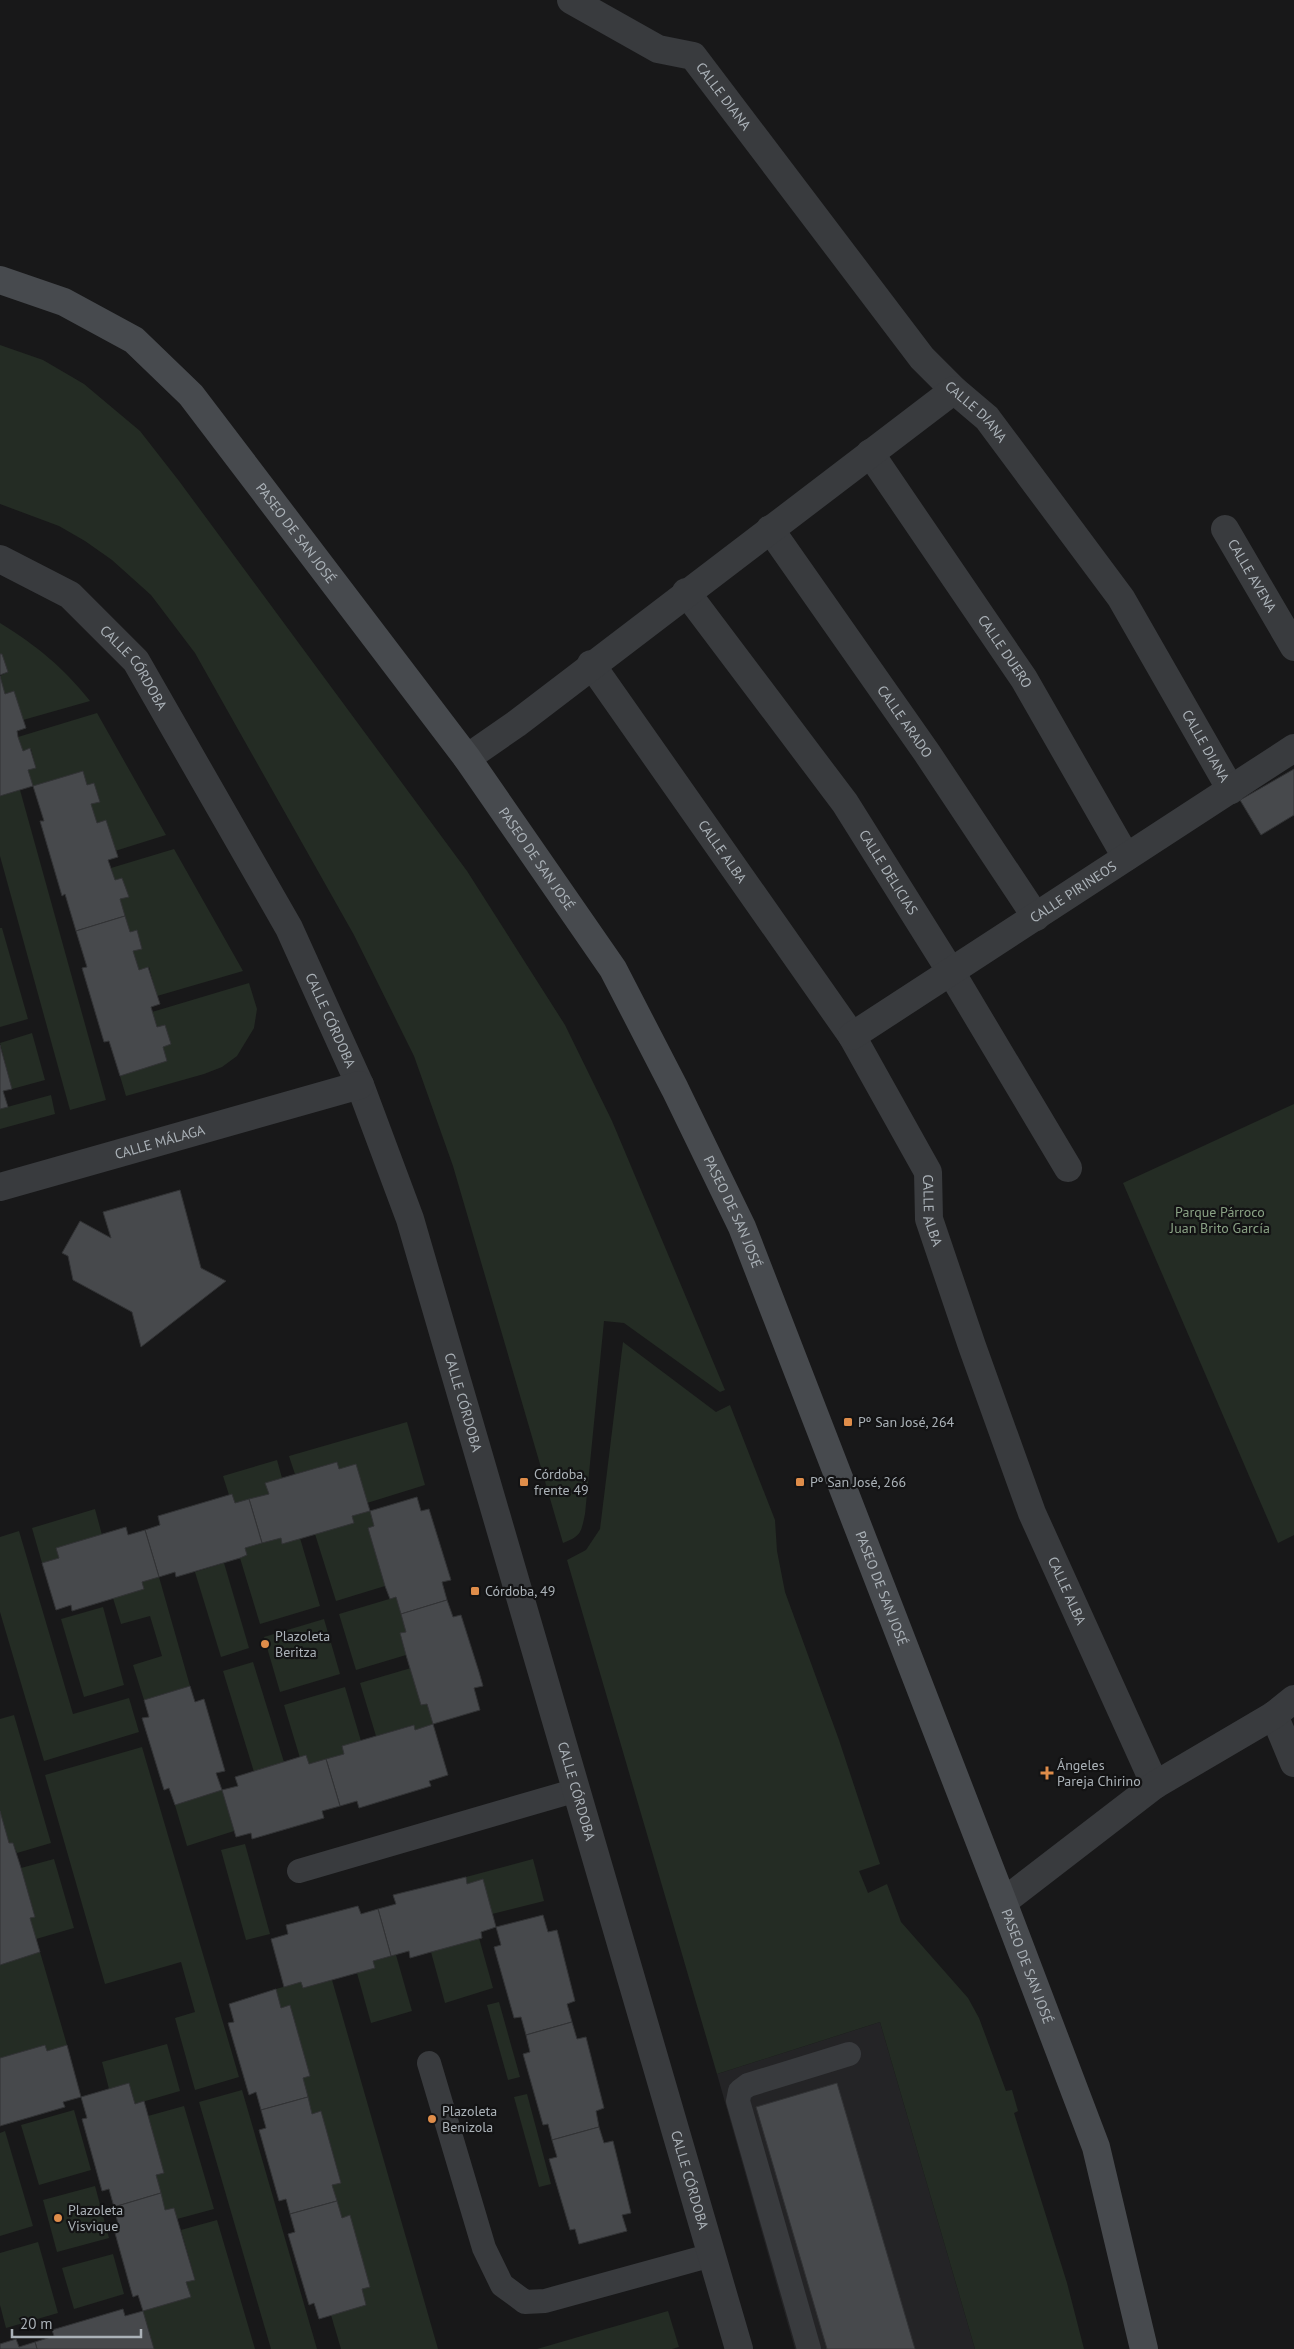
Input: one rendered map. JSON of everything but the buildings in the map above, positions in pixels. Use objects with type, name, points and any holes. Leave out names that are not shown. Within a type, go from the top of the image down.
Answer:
[{"type":"street","name":"CALLE DIANA","points":[[571,0],[658,49],[693,56],[922,358],[954,390],[987,418],[1121,598],[1231,790]]},
{"type":"street","name":"PASEO DE SAN JOSÉ","points":[[0,280],[64,302],[134,340],[191,395],[468,758],[613,969],[675,1088],[742,1227],[1003,1902],[1096,2147],[1144,2349]]},
{"type":"street","points":[[468,758],[516,724],[591,664],[954,390]]},
{"type":"street","name":"CALLE DUERO","points":[[870,453],[1024,679],[1126,857]]},
{"type":"street","name":"CALLE ARADO","points":[[770,529],[927,752],[1036,917]]},
{"type":"street","name":"CALLE AVENA","points":[[1226,529],[1294,647]]},
{"type":"street","name":"CALLE CÓRDOBA","points":[[0,559],[70,595],[136,661],[289,928],[360,1086],[410,1219],[739,2349]]},
{"type":"street","name":"CALLE DELICIAS","points":[[686,592],[846,803],[951,972],[1068,1168]]},
{"type":"street","name":"CALLE ALBA","points":[[591,664],[852,1036],[928,1172],[929,1219],[1032,1513],[1155,1785]]},
{"type":"street","name":"CALLE PIRINEOS","points":[[852,1036],[1294,748]]},
{"type":"street","points":[[343,1048],[342,1065],[337,1076],[320,1096],[340,1102],[373,1124]]},
{"type":"street","name":"CALLE MÁLAGA","points":[[0,1187],[360,1086]]},
{"type":"street","points":[[1003,1902],[1155,1785],[1284,1707],[1294,1763]]},
{"type":"lane","points":[[299,1871],[577,1790]]},
{"type":"lane","points":[[809,2349],[738,2101],[740,2092],[748,2085],[850,2054]]},
{"type":"lane","points":[[429,2063],[484,2248],[502,2285],[524,2302],[545,2302],[712,2255]]},
{"type":"shaded area","points":[[880,2022],[975,2349],[795,2349],[717,2074]]},
{"type":"green space","points":[[0,345],[43,360],[84,384],[140,431],[467,871],[565,1025],[612,1121],[725,1390],[720,1392],[624,1323],[604,1321],[585,1514],[579,1533],[569,1541],[563,1543],[453,1166],[414,1056],[354,935],[195,653],[151,595],[112,560],[59,526],[0,504]]},
{"type":"green space","points":[[0,623],[49,658],[90,701],[23,720],[14,691],[5,694],[0,676],[8,672],[2,654],[0,654]]},
{"type":"green space","points":[[97,713],[166,835],[115,851],[106,820],[97,823],[91,804],[100,801],[94,783],[87,785],[83,771],[33,786],[28,770],[36,768],[31,749],[23,751],[18,737]]},
{"type":"green space","points":[[20,790],[106,1100],[70,1110],[0,856],[0,796]]},
{"type":"green space","points":[[174,849],[243,971],[157,996],[149,967],[139,970],[133,951],[142,948],[137,930],[130,932],[120,899],[129,897],[122,878],[115,880],[111,868]]},
{"type":"green space","points":[[0,928],[2,928],[28,1019],[0,1027]]},
{"type":"green space","points":[[249,983],[257,1009],[254,1028],[237,1056],[222,1067],[204,1074],[126,1096],[120,1076],[167,1061],[163,1047],[170,1043],[165,1025],[157,1027],[152,1012]]},
{"type":"green space","points":[[32,1033],[45,1080],[12,1089],[0,1043]]},
{"type":"green space","points":[[51,1095],[55,1114],[0,1129],[0,1109]]},
{"type":"green space","name":"Parque Párroco Juan Brito García","points":[[1294,1104],[1294,1535],[1278,1543],[1123,1183]]},
{"type":"green space","points":[[623,1342],[716,1412],[730,1405],[775,1520],[777,1551],[785,1592],[839,1740],[880,1864],[859,1871],[868,1893],[887,1884],[901,1922],[968,1998],[979,2018],[1006,2091],[1012,2090],[1018,2111],[1014,2113],[1067,2283],[1084,2349],[975,2349],[880,2022],[717,2074],[567,1560],[586,1550],[600,1529]]},
{"type":"green space","points":[[407,1422],[425,1485],[367,1503],[339,1469],[337,1462],[295,1474],[289,1456]]},
{"type":"green space","points":[[277,1460],[282,1478],[266,1483],[269,1494],[235,1503],[232,1494],[229,1495],[223,1476]]},
{"type":"green space","points":[[95,1509],[102,1535],[56,1548],[59,1558],[42,1563],[32,1528]]},
{"type":"green space","points":[[370,1511],[374,1526],[368,1528],[385,1586],[336,1601],[315,1534],[354,1523],[352,1516]]},
{"type":"green space","points":[[19,1531],[73,1714],[129,1698],[139,1732],[44,1761],[0,1612],[0,1537]]},
{"type":"green space","points":[[281,1538],[283,1544],[300,1538],[320,1606],[260,1624],[240,1558],[247,1555],[245,1548]]},
{"type":"green space","points":[[224,1563],[249,1648],[221,1657],[195,1572]]},
{"type":"green space","points":[[159,1577],[190,1686],[144,1700],[133,1665],[162,1656],[150,1616],[121,1624],[113,1598],[144,1589],[142,1582]]},
{"type":"green space","points":[[396,1597],[406,1632],[400,1634],[406,1655],[356,1670],[339,1614]]},
{"type":"green space","points":[[103,1607],[124,1685],[84,1697],[61,1619]]},
{"type":"green space","points":[[324,1619],[340,1674],[280,1692],[264,1637]]},
{"type":"green space","points":[[253,1662],[284,1762],[254,1772],[223,1671]]},
{"type":"green space","points":[[411,1668],[421,1705],[427,1704],[433,1724],[415,1730],[413,1725],[376,1736],[360,1683]]},
{"type":"green space","points":[[345,1687],[361,1741],[344,1754],[309,1764],[306,1755],[300,1758],[284,1705]]},
{"type":"green space","points":[[14,1715],[51,1843],[17,1853],[13,1843],[9,1843],[0,1811],[0,1719]]},
{"type":"green space","points":[[142,1747],[239,2077],[195,2090],[175,2018],[195,2012],[181,1962],[105,1984],[45,1775]]},
{"type":"green space","points":[[222,1790],[234,1831],[187,1846],[175,1805]]},
{"type":"green space","points":[[245,1844],[270,1934],[246,1940],[221,1850]]},
{"type":"green space","points":[[54,1859],[74,1928],[36,1939],[30,1918],[35,1916],[21,1868]]},
{"type":"green space","points":[[533,1859],[544,1901],[492,1914],[467,1884],[466,1877]]},
{"type":"green space","points":[[479,1938],[493,1988],[445,2003],[431,1952]]},
{"type":"green space","points":[[40,1952],[67,2045],[47,2051],[45,2045],[0,2058],[0,1965]]},
{"type":"green space","points":[[396,1955],[412,2011],[371,2023],[357,1973],[373,1961]]},
{"type":"green space","points":[[332,1980],[438,2349],[341,2349],[331,2315],[366,2305],[362,2289],[370,2287],[350,2216],[342,2218],[332,2185],[341,2182],[321,2111],[312,2114],[303,2078],[310,2076],[290,2005],[281,2008],[276,1989],[301,1982],[303,1988]]},
{"type":"green space","points":[[499,2002],[520,2077],[508,2080],[487,2005]]},
{"type":"green space","points":[[167,2044],[180,2091],[135,2104],[129,2083],[109,2089],[102,2062]]},
{"type":"green space","points":[[242,2090],[317,2349],[271,2349],[199,2102]]},
{"type":"green space","points":[[527,2094],[551,2184],[539,2187],[514,2097]]},
{"type":"green space","points":[[184,2106],[214,2209],[177,2219],[174,2208],[165,2210],[156,2175],[164,2173],[148,2116]]},
{"type":"green space","points":[[74,2110],[91,2170],[39,2185],[21,2125]]},
{"type":"green space","points":[[5,2131],[33,2226],[0,2236],[0,2133]]},
{"type":"green space","points":[[95,2186],[109,2238],[57,2252],[43,2200]]},
{"type":"green space","points":[[217,2220],[255,2349],[154,2349],[143,2311],[191,2297],[186,2282],[195,2279],[181,2230]]},
{"type":"green space","points":[[38,2242],[58,2313],[6,2328],[0,2305],[0,2253]]},
{"type":"green space","points":[[113,2254],[124,2294],[74,2309],[62,2268]]},
{"type":"green space","points":[[668,2311],[679,2347],[672,2349],[537,2349]]},
{"type":"place","name":"Pº San José, 264","points":[[848,1422]]},
{"type":"place","name":"Córdoba, frente 49","points":[[524,1482]]},
{"type":"place","name":"Pº San José, 266","points":[[800,1482]]},
{"type":"place","name":"Córdoba, 49","points":[[475,1591]]},
{"type":"place","name":"Plazoleta Beritza","points":[[265,1644]]},
{"type":"place","name":"Ángeles Pareja Chirino","points":[[1047,1773]]},
{"type":"place","name":"Plazoleta Benizola","points":[[432,2119]]},
{"type":"place","name":"Plazoleta Visvique","points":[[58,2218]]}]
